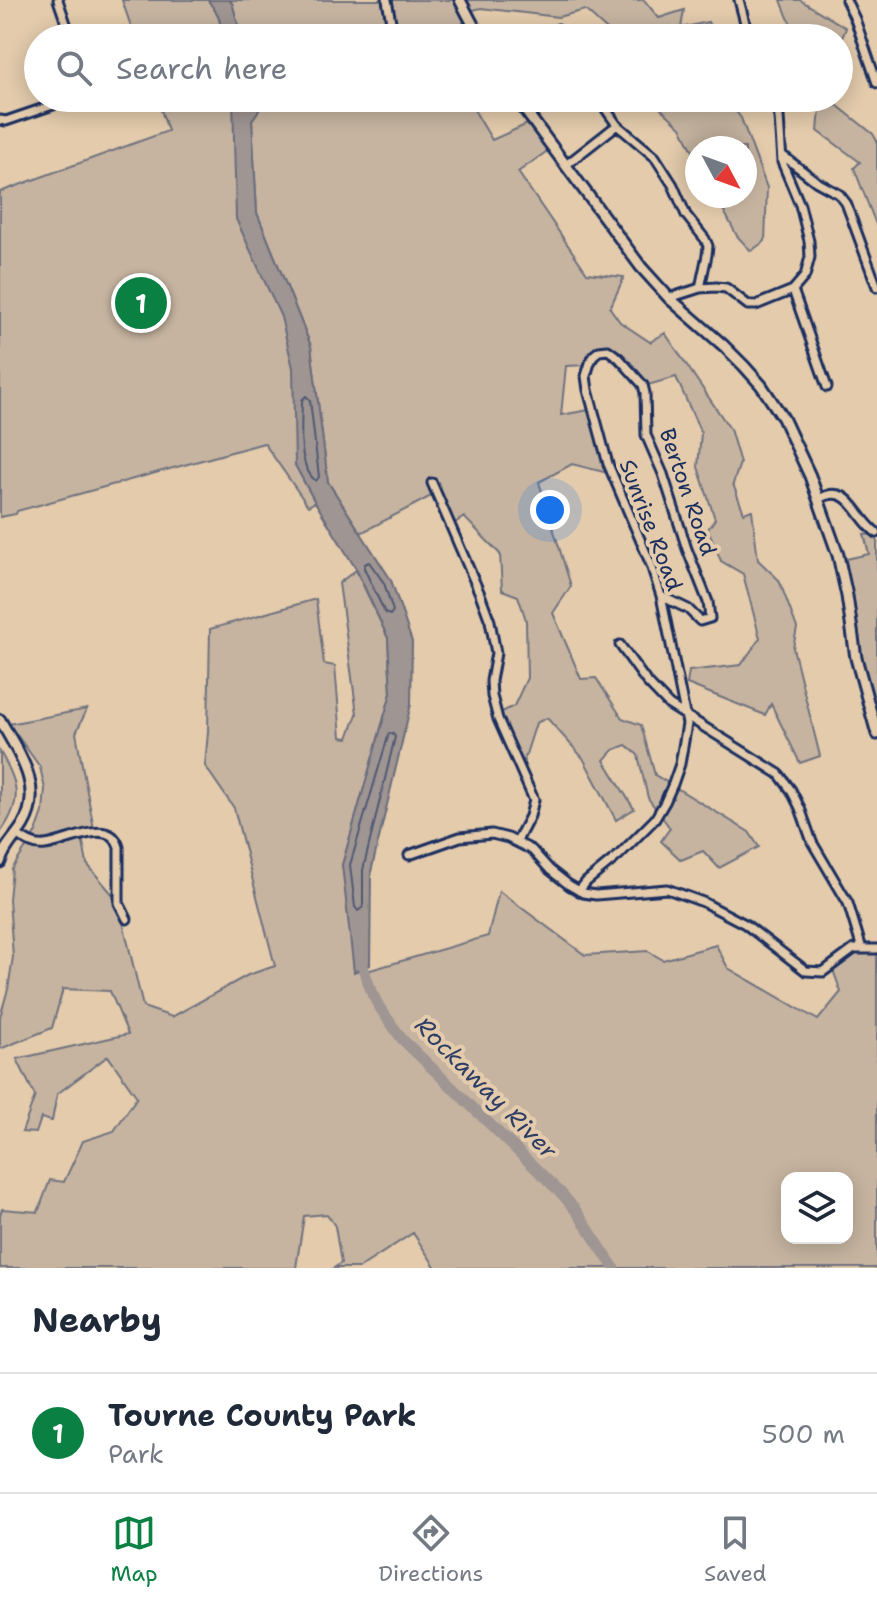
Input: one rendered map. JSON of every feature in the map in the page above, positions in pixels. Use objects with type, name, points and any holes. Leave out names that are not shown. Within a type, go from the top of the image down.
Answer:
[{"type":"street","points":[[58,0],[66,24]]},
{"type":"street","points":[[387,0],[391,24]]},
{"type":"street","points":[[460,0],[473,24]]},
{"type":"street","points":[[739,0],[745,24]]},
{"type":"street","points":[[846,0],[877,83]]},
{"type":"street","points":[[0,120],[6,121],[32,112]]},
{"type":"street","points":[[526,112],[641,267],[669,298],[744,366],[774,404],[794,439],[838,555],[856,658],[877,734]]},
{"type":"street","points":[[608,112],[617,125],[655,157],[673,185],[686,215],[705,239],[708,246],[700,288]]},
{"type":"street","points":[[669,298],[700,288],[716,287],[726,288],[748,305],[756,305],[793,290],[805,276],[810,257],[809,241],[800,205],[784,172],[777,112]]},
{"type":"street","points":[[566,165],[617,125]]},
{"type":"street","points":[[782,155],[817,182],[839,194],[846,203],[877,287]]},
{"type":"street","points":[[793,290],[827,387]]},
{"type":"street","name":"Berton Road","points":[[593,356],[599,351],[608,350],[643,385],[646,435],[708,602],[710,618],[700,621],[688,609],[661,596]]},
{"type":"street","name":"Sunrise Road","points":[[579,891],[656,818],[680,764],[687,724],[661,596],[608,464],[588,390],[586,376],[593,356]]},
{"type":"street","points":[[432,483],[490,621],[496,653],[492,696],[503,732],[534,800],[530,816],[517,841]]},
{"type":"street","points":[[819,499],[828,494],[849,499],[863,520],[877,533]]},
{"type":"street","points":[[620,645],[665,701],[670,712],[683,712],[779,774],[795,799],[817,852],[848,903],[862,949]]},
{"type":"street","points":[[0,720],[26,765],[32,788],[29,813],[0,862]]},
{"type":"street","points":[[16,834],[33,845],[45,846],[97,832],[111,833],[119,847],[119,903],[127,919]]},
{"type":"street","points":[[409,855],[460,837],[492,834],[517,841],[532,850],[550,870],[579,891],[596,895],[654,889],[677,891],[745,924],[806,971],[823,972],[854,949],[877,949]]},
{"type":"shaded area","points":[[122,0],[208,0],[220,24],[130,24]]},
{"type":"shaded area","points":[[229,0],[644,0],[659,18],[684,10],[682,24],[600,24],[585,10],[558,17],[481,8],[465,12],[468,19],[462,24],[238,24]]},
{"type":"shaded area","points":[[781,0],[800,0],[839,24],[791,24]]},
{"type":"shaded area","points":[[162,112],[235,112],[244,185],[295,352],[295,465],[315,502],[308,506],[264,443],[0,517],[0,192],[168,131]]},
{"type":"shaded area","points":[[258,112],[475,112],[492,140],[534,121],[553,147],[518,172],[587,273],[624,277],[610,308],[620,322],[650,342],[665,333],[730,429],[740,463],[733,484],[744,513],[752,510],[758,560],[779,580],[797,628],[793,648],[820,756],[800,763],[771,704],[765,715],[687,684],[689,671],[741,665],[760,638],[743,574],[721,561],[708,529],[715,519],[698,467],[701,433],[676,377],[641,387],[600,349],[587,365],[566,366],[561,415],[595,409],[612,474],[572,464],[539,482],[571,586],[553,613],[581,679],[596,678],[622,718],[641,725],[655,775],[749,832],[759,847],[719,868],[703,851],[681,860],[661,841],[670,828],[648,798],[638,755],[626,745],[613,750],[604,760],[634,809],[616,820],[583,758],[547,718],[536,723],[520,773],[496,715],[514,706],[527,678],[526,620],[518,596],[502,590],[500,554],[464,517],[449,527],[435,494],[361,533],[328,482],[311,346],[257,213],[252,120]]},
{"type":"shaded area","points":[[664,112],[736,112],[748,136],[686,136],[681,127]]},
{"type":"shaded area","points":[[820,112],[846,112],[873,134],[877,141],[877,227],[854,168],[860,162],[818,131]]},
{"type":"shaded area","points":[[757,161],[767,188],[765,241],[751,251],[737,236],[722,208],[757,208]]},
{"type":"shaded area","points":[[864,534],[877,536],[877,724],[837,561],[869,554]]},
{"type":"shaded area","points":[[356,570],[388,638],[391,693],[342,865],[367,971],[488,936],[499,891],[585,955],[648,951],[663,960],[716,945],[728,968],[818,1020],[841,992],[832,967],[851,950],[877,950],[877,1268],[436,1268],[413,1233],[359,1268],[334,1268],[341,1263],[335,1226],[327,1214],[304,1216],[296,1268],[0,1268],[2,1209],[38,1212],[50,1180],[64,1182],[83,1141],[114,1131],[137,1097],[108,1056],[57,1094],[52,1121],[41,1118],[36,1133],[22,1132],[35,1096],[17,1059],[128,1034],[110,991],[63,989],[52,1028],[0,1049],[0,1017],[13,957],[9,899],[12,869],[36,832],[43,812],[45,789],[40,767],[9,724],[87,709],[76,733],[95,834],[82,837],[87,864],[118,901],[143,1007],[172,1017],[248,975],[275,966],[234,808],[205,766],[210,629],[316,599],[324,664],[335,666],[341,737],[348,738],[357,714],[339,583]]},
{"type":"shaded area","points":[[0,752],[11,773],[16,792],[12,812],[0,833]]},
{"type":"water","points":[[208,0],[229,0],[238,24],[220,24]]},
{"type":"water","points":[[233,112],[258,112],[252,120],[257,213],[311,346],[328,482],[391,580],[412,642],[411,704],[371,872],[370,965],[354,972],[342,865],[391,693],[388,638],[356,569],[295,465],[293,368],[281,317],[236,219]]},
{"type":"waterway","name":"Rockaway River","points":[[360,957],[371,991],[402,1039],[562,1194],[614,1268]]},
{"type":"place","name":"Tourne County Park","points":[[141,303]]}]
